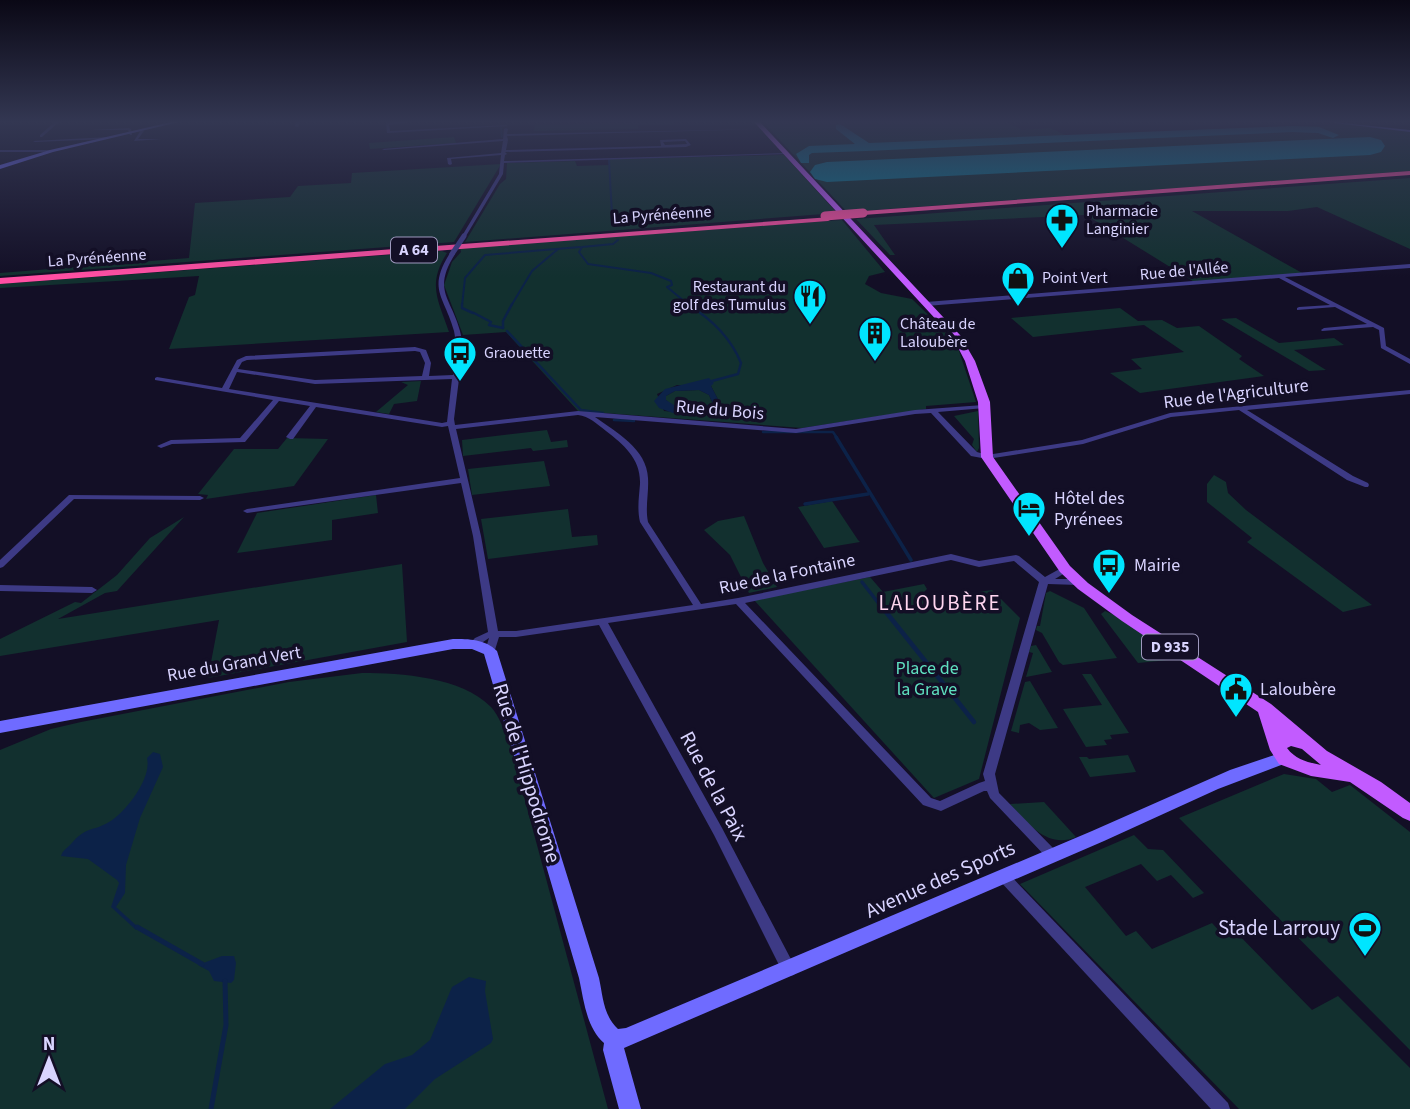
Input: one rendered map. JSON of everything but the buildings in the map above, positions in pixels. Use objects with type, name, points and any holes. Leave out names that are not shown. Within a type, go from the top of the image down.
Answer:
[{"type":"highway","name":"La Pyrénéenne","points":[[0,280],[1410,174]]},
{"type":"main road","points":[[805,174],[963,346],[979,386],[987,457]]},
{"type":"main road","name":"D 935","points":[[987,457],[1065,569],[1078,582],[1127,618],[1265,708]]},
{"type":"main road","name":"Rue du Grand Vert","points":[[0,727],[453,644],[486,643]]},
{"type":"main road","name":"Rue de l'Hippodrome","points":[[486,643],[589,978],[599,1023],[604,1032],[615,1039],[613,1050],[630,1109]]},
{"type":"main road","points":[[1265,708],[1302,741],[1318,762],[1358,779],[1410,813]]},
{"type":"main road","points":[[1265,708],[1281,752],[1298,767],[1318,762]]},
{"type":"main road","points":[[1281,752],[1289,739],[1302,741]]},
{"type":"main road","name":"Avenue des Sports","points":[[615,1039],[626,1038],[789,970],[1146,816],[1281,752]]},
{"type":"street","name":"Rue de l'Hippodrome","points":[[486,643],[477,536],[452,425],[459,351],[457,332],[440,287],[444,267],[501,174]]},
{"type":"street","name":"Rue de l'Allée","points":[[922,299],[960,302],[1410,267]]},
{"type":"street","points":[[1280,277],[1384,331],[1381,341],[1383,347],[1410,362]]},
{"type":"street","name":"Rue de l'Allée","points":[[922,299],[960,302]]},
{"type":"street","points":[[1299,309],[1336,306]]},
{"type":"street","points":[[1324,330],[1373,325]]},
{"type":"street","points":[[225,389],[239,361],[246,358],[420,349],[423,350],[428,363],[425,379]]},
{"type":"street","points":[[234,370],[315,382],[457,377]]},
{"type":"street","name":"Rue du Bois","points":[[157,379],[442,425],[587,414],[796,431],[932,410],[983,407]]},
{"type":"street","name":"Rue de l'Agriculture","points":[[987,457],[1083,442],[1170,415],[1410,392]]},
{"type":"street","points":[[161,446],[171,442],[242,440],[278,398]]},
{"type":"street","points":[[290,437],[315,404]]},
{"type":"street","points":[[1240,408],[1350,478],[1366,485]]},
{"type":"street","points":[[932,410],[974,454],[987,457]]},
{"type":"street","points":[[587,414],[631,450],[642,465],[644,480],[640,508],[644,522],[698,606]]},
{"type":"street","points":[[247,511],[464,480]]},
{"type":"street","points":[[0,565],[72,496],[200,498]]},
{"type":"street","name":"Rue de la Fontaine","points":[[486,643],[516,634],[738,601],[951,557],[979,564],[1016,558],[1044,581]]},
{"type":"street","points":[[1052,855],[994,795],[989,774],[1044,581],[1065,569]]},
{"type":"street","points":[[1044,581],[1078,582]]},
{"type":"street","points":[[0,588],[92,590]]},
{"type":"street","points":[[738,601],[927,802],[941,806],[983,786],[990,786]]},
{"type":"street","name":"Rue de la Paix","points":[[602,621],[718,832],[789,970]]},
{"type":"street","points":[[1003,876],[1222,1109]]},
{"type":"green space","points":[[352,174],[495,174],[454,242],[0,276],[0,273],[189,258],[195,203],[290,197],[298,186],[351,183]]},
{"type":"green space","points":[[506,174],[801,174],[837,213],[465,242],[500,184],[506,179]]},
{"type":"green space","points":[[811,174],[1372,174],[847,212]]},
{"type":"green space","points":[[1410,178],[1410,249],[1317,207],[1288,211],[1192,211],[1304,274],[1196,283],[1086,215],[874,225],[895,255],[890,255],[856,219]]},
{"type":"green space","points":[[842,220],[885,272],[869,276],[865,284],[881,293],[912,299],[948,334],[958,348],[976,402],[926,406],[926,409],[802,428],[578,411],[506,332],[463,335],[444,285],[452,262],[461,252],[460,248]],"holes":[[[677,385],[711,386],[724,411],[758,415],[739,418],[664,411],[657,394]]]},
{"type":"green space","points":[[442,251],[447,253],[437,274],[436,292],[449,332],[169,349],[189,297],[195,295],[199,276],[0,288],[0,284]]},
{"type":"green space","points":[[1120,308],[1138,321],[1162,320],[1177,328],[1199,326],[1242,356],[1239,359],[1264,376],[1140,393],[1110,373],[1142,369],[1131,359],[1184,352],[1144,325],[1033,337],[1011,318]]},
{"type":"green space","points":[[1236,318],[1279,343],[1334,338],[1344,345],[1294,350],[1326,370],[1309,371],[1221,319]]},
{"type":"green space","points":[[421,381],[417,401],[394,404],[389,414],[376,412],[408,385],[401,382]]},
{"type":"green space","points":[[699,390],[709,395],[713,404],[688,409],[676,407],[666,400],[666,396],[675,391]]},
{"type":"green space","points":[[978,411],[977,452],[972,445],[974,439],[954,416]]},
{"type":"green space","points":[[547,430],[551,442],[567,440],[568,447],[533,451],[531,448],[463,456],[462,440]]},
{"type":"green space","points":[[287,438],[328,439],[294,486],[206,499],[208,495],[198,494],[234,449],[278,449]]},
{"type":"green space","points":[[544,461],[550,486],[472,495],[468,469]]},
{"type":"green space","points":[[1214,475],[1226,482],[1228,493],[1246,510],[1372,605],[1343,612],[1247,542],[1252,538],[1207,502],[1207,484]]},
{"type":"green space","points":[[376,495],[378,513],[332,520],[332,540],[237,553],[257,513]]},
{"type":"green space","points":[[832,501],[860,542],[824,548],[798,507]]},
{"type":"green space","points":[[568,509],[572,537],[597,535],[598,545],[488,559],[481,519]]},
{"type":"green space","points":[[744,516],[763,563],[777,587],[749,593],[730,555],[704,530],[718,521]]},
{"type":"green space","points":[[184,517],[117,591],[105,593],[58,619],[402,564],[407,642],[208,678],[219,620],[0,656],[0,639],[75,602],[81,603],[117,575],[150,538]]},
{"type":"green space","name":"Place de la Grave","points":[[870,577],[883,592],[924,584],[927,589],[924,592],[940,604],[958,601],[956,595],[992,590],[1020,618],[979,779],[934,798],[754,600]]},
{"type":"green space","points":[[1050,591],[1084,608],[1117,658],[1063,665],[1059,662],[1042,633],[1036,630],[1037,626],[1040,626],[1046,593]]},
{"type":"green space","points":[[1105,611],[1119,617],[1179,659],[1138,663],[1101,614]]},
{"type":"green space","points":[[1036,645],[1052,672],[1026,677],[1033,653],[1029,652],[1031,646]]},
{"type":"green space","points":[[362,673],[395,674],[448,683],[479,697],[491,707],[499,719],[509,741],[608,1109],[0,1109],[0,750],[51,729],[81,722],[289,682]]},
{"type":"green space","points":[[1082,674],[1091,674],[1129,733],[1110,735],[1112,739],[1104,740],[1107,745],[1086,747],[1063,709],[1102,705]]},
{"type":"green space","points":[[1030,681],[1058,728],[1040,730],[1029,723],[1020,725],[1019,733],[1011,731],[1025,682]]},
{"type":"green space","points":[[1128,755],[1136,772],[1090,777],[1079,757],[1089,759]]},
{"type":"green space","name":"Stade Larrouy","points":[[1284,774],[1316,779],[1332,792],[1350,785],[1410,832],[1410,1050],[1179,818]]},
{"type":"green space","points":[[1044,802],[1076,837],[1056,840],[1048,837],[1031,826],[1010,804]]},
{"type":"green space","points":[[1134,835],[1148,849],[1163,850],[1204,893],[1193,898],[1171,875],[1157,881],[1141,864],[1085,887],[1126,936],[1136,931],[1152,949],[1212,923],[1222,934],[1234,930],[1312,1010],[1338,996],[1410,1068],[1410,1109],[1239,1109],[1020,884]]},
{"type":"water","points":[[709,378],[714,383],[711,386],[724,411],[760,417],[673,413],[659,408],[654,401],[665,389]],"holes":[[[699,390],[709,395],[713,404],[680,409],[666,400],[666,396],[675,391]]]},
{"type":"water","points":[[153,752],[160,754],[163,767],[140,818],[126,865],[125,893],[116,907],[137,926],[136,930],[111,907],[119,883],[117,880],[88,859],[61,856],[81,834],[109,822],[123,811],[142,784],[148,766],[147,758]]},
{"type":"water","points":[[222,956],[234,956],[236,963],[234,980],[231,983],[214,981],[209,971],[198,965]]},
{"type":"water","points":[[469,977],[486,981],[485,991],[493,1039],[491,1043],[435,1079],[405,1109],[330,1109],[385,1064],[412,1055],[430,1040],[452,987]]},
{"type":"waterway","points":[[610,174],[612,215],[617,225]]},
{"type":"waterway","points":[[618,240],[613,244],[582,247],[579,252],[588,264],[651,273],[671,281],[672,285],[667,287],[690,306]]},
{"type":"waterway","points":[[462,306],[465,278],[485,255],[580,247]]},
{"type":"waterway","points":[[511,306],[532,271],[558,249]]},
{"type":"waterway","points":[[474,313],[491,322],[489,325],[503,328],[503,321],[512,304]]},
{"type":"waterway","points":[[687,304],[719,329],[732,345],[741,363],[738,374],[712,381]]},
{"type":"waterway","points":[[462,306],[473,313]]},
{"type":"waterway","points":[[507,331],[581,410],[603,413]]},
{"type":"waterway","points":[[614,420],[634,421]]},
{"type":"waterway","points":[[763,432],[833,432],[837,438]]},
{"type":"waterway","points":[[836,437],[911,560]]},
{"type":"waterway","points":[[805,504],[868,494]]},
{"type":"waterway","points":[[862,582],[883,609]]},
{"type":"waterway","points":[[882,607],[974,722]]},
{"type":"waterway","points":[[137,927],[202,964]]},
{"type":"waterway","points":[[211,1109],[226,1025],[225,981]]},
{"type":"place","name":"Pharmacie Langinier","points":[[1062,250]]},
{"type":"place","name":"Point Vert","points":[[1018,308]]},
{"type":"place","name":"Restaurant du golf des Tumulus","points":[[810,326]]},
{"type":"place","name":"Château de Laloubère","points":[[875,363]]},
{"type":"place","name":"Graouette","points":[[460,383]]},
{"type":"place","name":"Hôtel des Pyrénees","points":[[1029,538]]},
{"type":"place","name":"Mairie","points":[[1109,595]]},
{"type":"place","name":"Laloubère","points":[[1236,719]]},
{"type":"place","name":"Stade Larrouy","points":[[1365,958]]},
{"type":"district","name":"LALOUBÈRE","points":[[940,603]]}]
